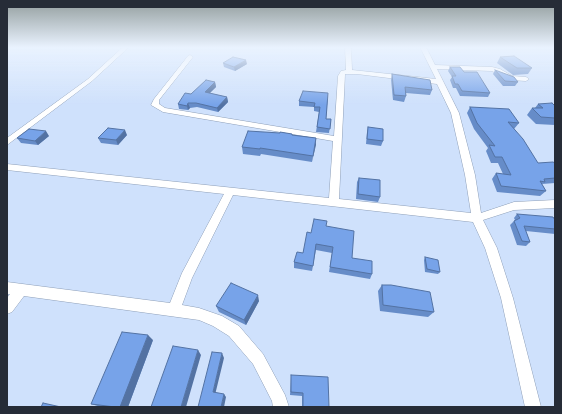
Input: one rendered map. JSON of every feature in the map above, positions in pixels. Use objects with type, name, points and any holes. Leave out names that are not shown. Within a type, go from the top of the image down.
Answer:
[{"type":"street","points":[[7,142],[90,80],[105,66]]},
{"type":"street","points":[[183,66],[156,100],[155,105],[163,110],[338,139]]},
{"type":"street","points":[[349,66],[349,71]]},
{"type":"street","points":[[526,79],[511,78],[504,73],[492,69],[434,67],[455,113],[470,175],[477,218],[491,248],[507,298],[533,407]]},
{"type":"street","points":[[334,202],[341,76],[343,72],[349,71],[441,82]]},
{"type":"street","points":[[7,167],[477,218],[514,206],[555,204]]},
{"type":"street","points":[[174,310],[192,264],[230,191]]},
{"type":"street","points":[[7,288],[174,310],[199,314],[217,321],[234,331],[258,359],[280,400],[281,407]]},
{"type":"street","points":[[7,308],[21,290]]},
{"type":"building","points":[[514,66],[529,66],[532,68],[517,68]]},
{"type":"building","points":[[450,67],[460,67],[464,72],[477,72],[490,93],[462,91],[458,84],[455,84],[452,76],[456,76]]},
{"type":"building","points":[[495,70],[514,77],[518,82],[505,81]]},
{"type":"building","points":[[392,74],[430,80],[432,90],[405,87],[406,96],[394,95]]},
{"type":"building","points":[[206,80],[215,82],[205,92],[227,97],[217,108],[196,103],[188,103],[187,106],[178,104],[185,93],[191,94]]},
{"type":"building","points":[[303,91],[328,93],[326,119],[331,119],[330,129],[317,127],[320,107],[314,107],[315,103],[299,101]]},
{"type":"building","points":[[552,103],[555,106],[555,118],[541,117],[532,108],[543,108],[538,104]]},
{"type":"building","points":[[470,107],[509,109],[519,123],[508,122],[523,139],[538,163],[555,163],[555,178],[544,179],[545,182],[540,181],[546,191],[501,186],[496,173],[511,175],[502,157],[495,157],[489,145],[495,146],[477,123]]},
{"type":"building","points":[[368,127],[383,129],[383,141],[367,139]]},
{"type":"building","points":[[108,128],[125,130],[116,140],[98,138]]},
{"type":"building","points":[[29,129],[46,131],[35,141],[17,138]]},
{"type":"building","points":[[248,131],[280,132],[316,138],[313,156],[260,148],[242,147]]},
{"type":"building","points":[[359,178],[380,180],[380,197],[358,194]]},
{"type":"building","points":[[517,214],[553,217],[555,220],[555,229],[524,226],[530,242],[522,241],[514,221],[520,218]]},
{"type":"building","points":[[314,219],[327,221],[326,226],[354,231],[352,258],[372,261],[372,274],[330,267],[333,247],[316,244],[313,266],[294,262],[297,252],[303,253],[307,232],[311,233]]},
{"type":"building","points":[[425,257],[438,260],[440,272],[427,269]]},
{"type":"building","points":[[231,283],[258,295],[244,320],[216,306]]},
{"type":"building","points":[[382,285],[391,285],[430,292],[434,312],[383,305]]},
{"type":"building","points":[[122,332],[148,335],[120,407],[91,404]]},
{"type":"building","points":[[173,346],[198,350],[181,407],[151,407]]},
{"type":"building","points":[[212,352],[222,353],[213,392],[224,394],[221,407],[198,407]]},
{"type":"building","points":[[291,375],[328,377],[329,407],[303,407],[303,393],[291,392]]},
{"type":"building","points":[[43,403],[61,407],[41,407]]}]
